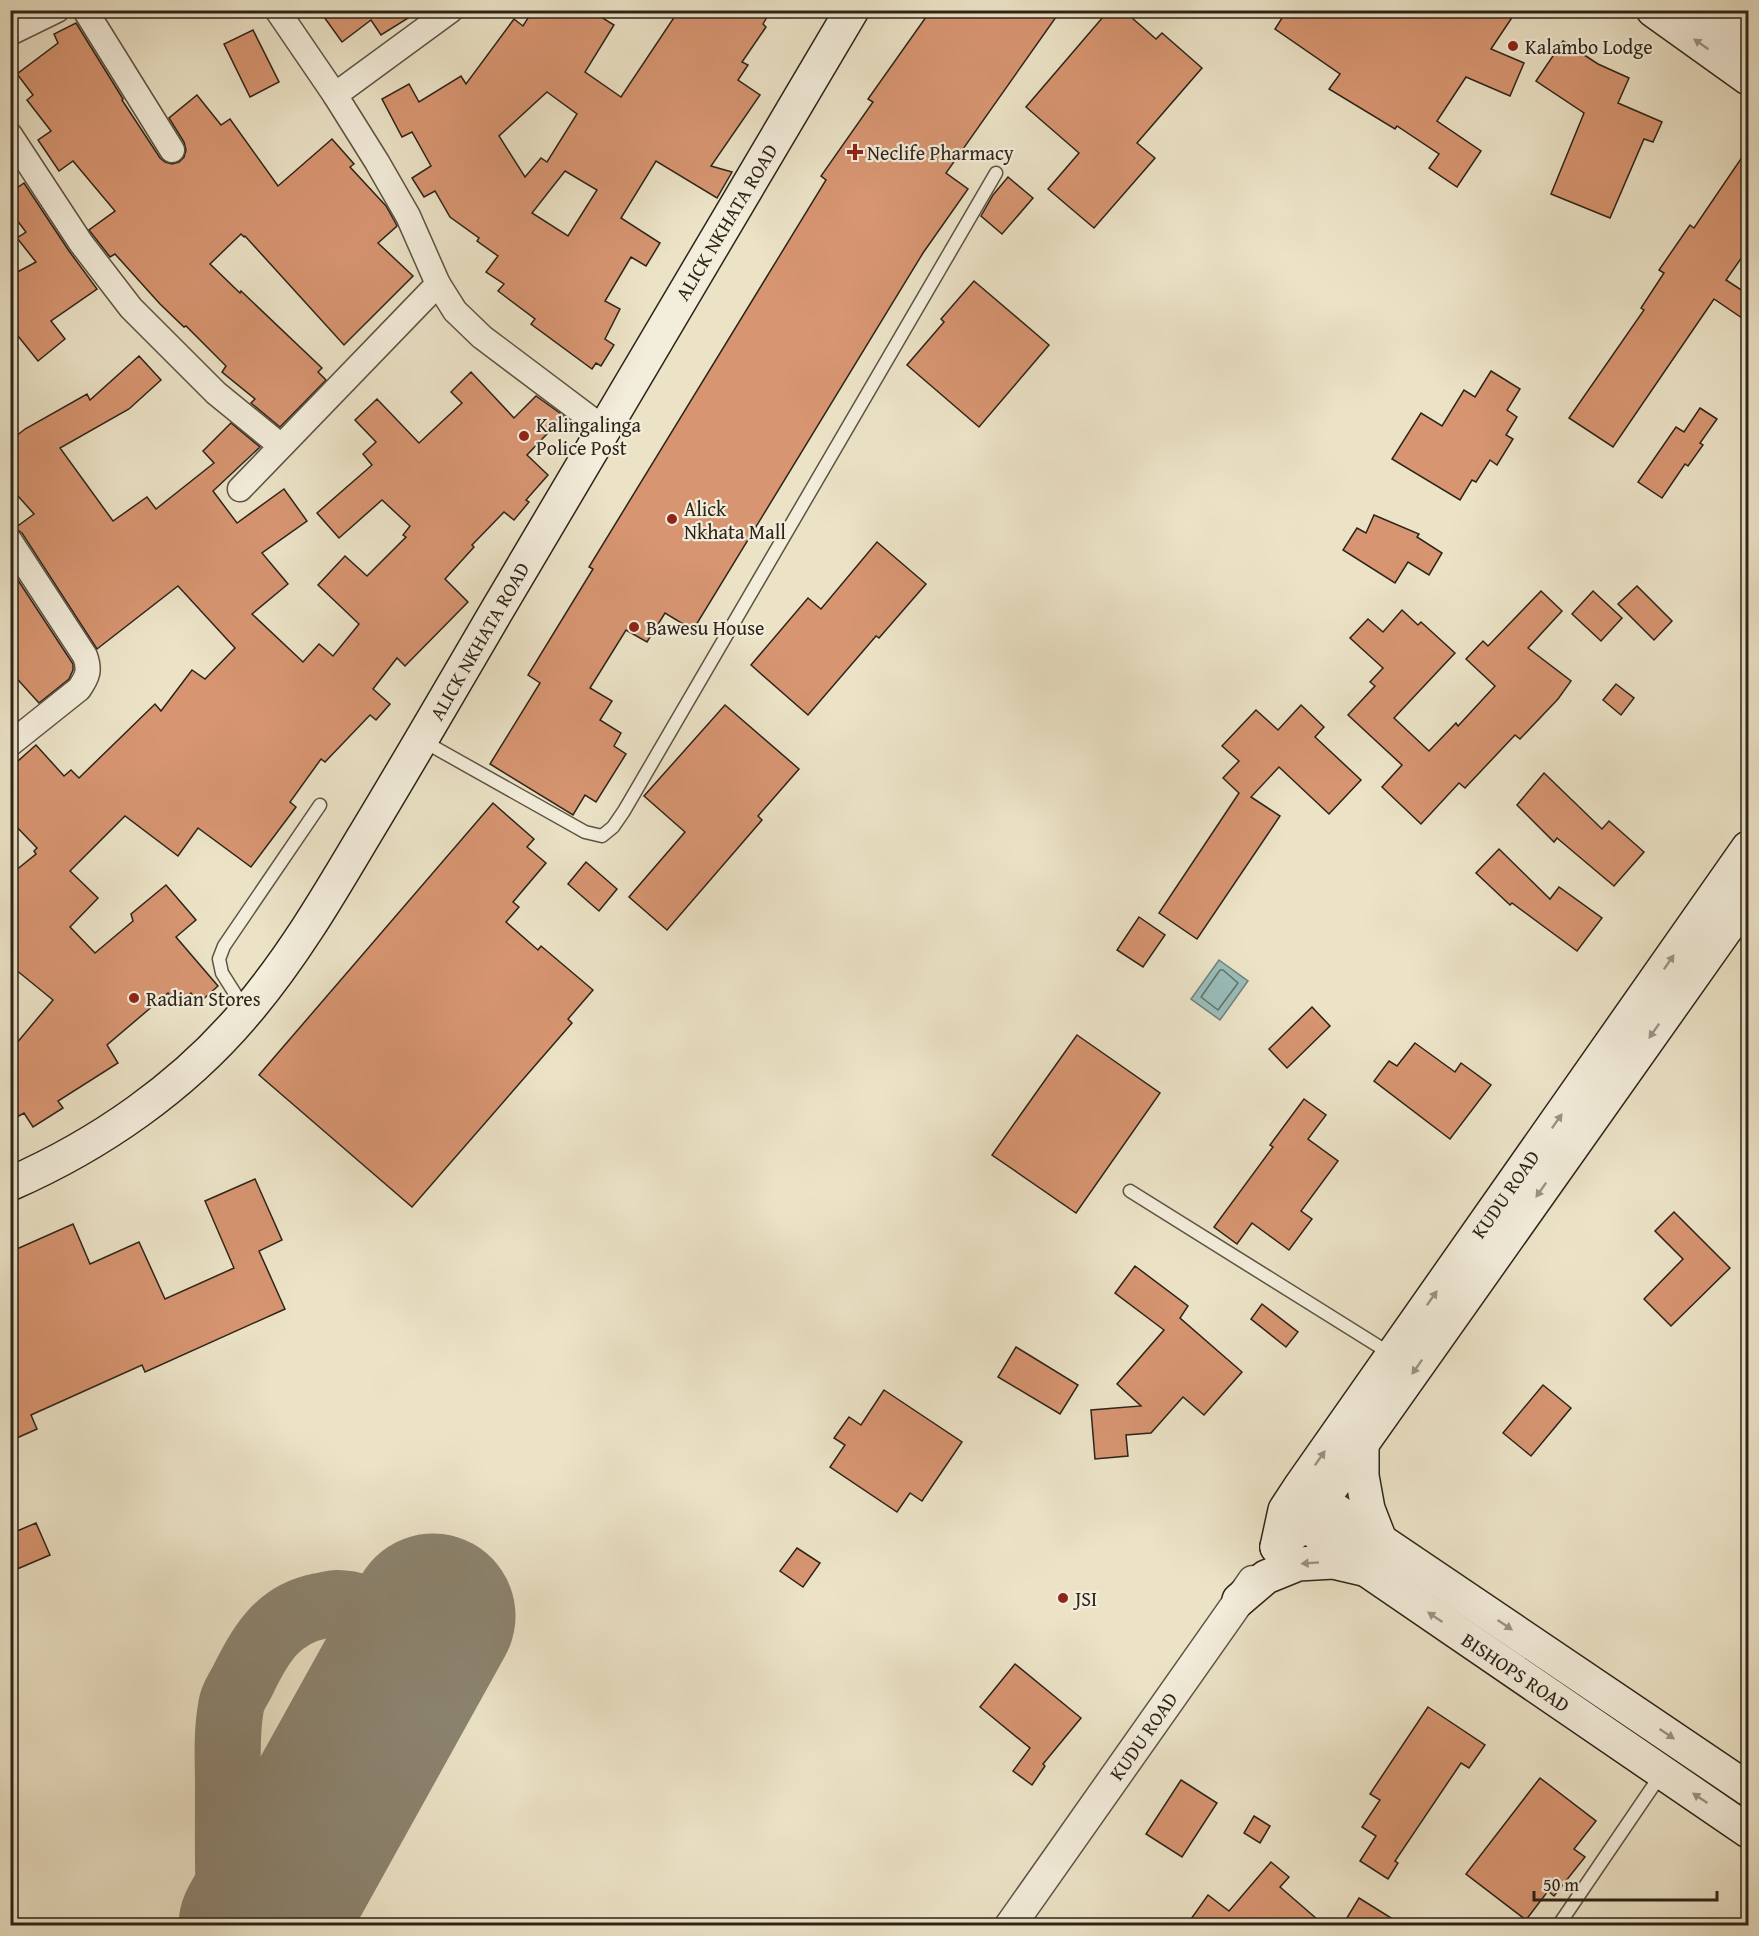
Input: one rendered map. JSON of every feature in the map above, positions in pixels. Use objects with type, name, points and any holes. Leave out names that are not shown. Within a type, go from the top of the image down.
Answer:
[{"type":"main road","name":"ALICK NKHATA ROAD","points":[[10,1184],[79,1150],[160,1095],[195,1065],[247,1012],[285,963],[422,740],[603,428],[852,10]]},
{"type":"main road","points":[[1653,10],[1749,78]]},
{"type":"main road","points":[[1702,10],[1749,44]]},
{"type":"main road","name":"KUDU ROAD","points":[[1277,1546],[1392,1355],[1749,848]]},
{"type":"main road","name":"KUDU ROAD","points":[[1303,1505],[1362,1443],[1749,898]]},
{"type":"main road","points":[[1362,1443],[1362,1476],[1368,1509],[1380,1540]]},
{"type":"main road","name":"BISHOPS ROAD","points":[[1303,1505],[1380,1540],[1749,1790]]},
{"type":"main road","name":"BISHOPS ROAD","points":[[1303,1505],[1368,1570],[1749,1831]]},
{"type":"main road","points":[[1239,1600],[1266,1577],[1298,1564],[1333,1562],[1368,1570]]},
{"type":"street","points":[[15,24],[57,10]]},
{"type":"street","points":[[85,10],[172,150]]},
{"type":"street","points":[[277,10],[377,162],[408,216],[438,284],[455,311],[482,337],[603,428]]},
{"type":"street","points":[[335,95],[451,10]]},
{"type":"street","points":[[10,135],[81,243],[131,308],[216,393],[281,446]]},
{"type":"street","points":[[240,489],[438,284]]},
{"type":"street","points":[[10,541],[85,656],[89,668],[87,678],[79,689],[10,744]]},
{"type":"street","name":"KUDU ROAD","points":[[1010,1926],[1277,1546]]},
{"type":"lane","points":[[422,740],[585,832],[602,836],[613,827],[996,174]]},
{"type":"lane","points":[[247,1012],[222,973],[219,959],[224,946],[320,805]]},
{"type":"lane","points":[[1130,1191],[1392,1355]]},
{"type":"lane","points":[[1558,1926],[1662,1772]]},
{"type":"water","points":[[1219,960],[1248,981],[1220,1020],[1191,999]]},
{"type":"building","points":[[319,10],[421,10],[381,35],[371,20],[342,42]]},
{"type":"building","points":[[533,10],[590,10],[614,25],[585,72],[621,97],[679,10],[771,10],[763,24],[766,27],[742,62],[748,65],[738,80],[760,95],[711,166],[732,172],[717,198],[656,161],[621,218],[660,243],[646,266],[631,257],[605,301],[620,309],[605,339],[614,345],[601,366],[596,363],[592,369],[531,324],[535,319],[498,291],[504,284],[486,272],[498,256],[477,241],[479,238],[450,217],[435,191],[424,197],[412,178],[431,166],[412,132],[402,137],[382,99],[409,84],[419,102],[461,76],[466,84],[514,19],[523,26]],"holes":[[[547,92],[577,114],[547,162],[541,158],[525,177],[499,136]],[[565,171],[597,190],[568,236],[532,213]]]},
{"type":"building","points":[[931,10],[1061,10],[946,173],[968,189],[923,253],[693,630],[665,613],[647,642],[626,630],[590,688],[612,701],[600,720],[621,733],[614,746],[626,754],[596,802],[585,795],[573,815],[490,764],[540,683],[528,675],[593,569],[589,567],[826,180],[821,176],[873,102],[868,99]]},
{"type":"building","points":[[1109,10],[1123,10],[1156,39],[1162,33],[1202,68],[1137,143],[1155,158],[1094,228],[1048,189],[1079,153],[1026,107]]},
{"type":"building","points":[[1287,10],[1517,10],[1491,49],[1524,63],[1510,96],[1466,77],[1437,121],[1481,151],[1457,187],[1429,168],[1439,154],[1397,126],[1395,129],[1329,89],[1340,74],[1275,29]]},
{"type":"building","points":[[76,23],[122,100],[160,158],[165,162],[172,164],[179,162],[186,150],[184,142],[169,118],[197,95],[221,125],[230,119],[278,186],[332,139],[354,164],[350,167],[386,206],[395,222],[397,226],[378,243],[413,276],[344,345],[245,236],[241,234],[210,264],[322,368],[318,372],[326,380],[280,427],[251,403],[255,399],[222,372],[226,366],[160,304],[115,254],[110,257],[89,230],[115,211],[73,161],[59,171],[38,140],[51,131],[27,100],[33,95],[17,74],[58,43],[54,34]]},
{"type":"building","points":[[253,30],[279,82],[250,97],[224,44]]},
{"type":"building","points":[[1563,41],[1598,64],[1629,78],[1618,103],[1662,122],[1653,142],[1644,139],[1610,218],[1551,194],[1584,113],[1536,81]]},
{"type":"building","points":[[1749,147],[1749,247],[1726,280],[1749,295],[1749,308],[1742,318],[1714,299],[1613,447],[1569,418],[1644,310],[1641,308],[1664,273],[1659,270],[1690,225],[1694,228]]},
{"type":"building","points":[[1008,177],[1033,198],[1002,234],[981,216],[993,195]]},
{"type":"building","points":[[24,183],[97,289],[51,321],[65,339],[38,361],[10,326],[10,276],[36,262],[17,238],[26,232],[10,211],[10,193]]},
{"type":"building","points":[[974,281],[1049,345],[979,427],[907,365],[944,322],[941,319]]},
{"type":"building","points":[[139,356],[161,380],[129,409],[60,448],[113,521],[147,497],[156,509],[214,463],[203,451],[231,423],[260,447],[213,491],[237,523],[284,489],[307,521],[262,553],[288,584],[252,614],[303,662],[319,644],[333,656],[359,624],[318,585],[345,556],[367,576],[406,537],[403,535],[410,526],[382,500],[339,538],[317,513],[372,465],[363,454],[376,442],[355,420],[377,399],[419,443],[462,403],[451,392],[471,372],[514,418],[536,396],[564,416],[527,455],[548,475],[526,500],[529,502],[514,520],[504,512],[472,545],[474,547],[445,579],[468,602],[405,666],[397,658],[373,689],[390,704],[376,720],[370,715],[325,762],[321,759],[290,802],[296,807],[251,867],[198,828],[178,856],[125,816],[70,871],[98,898],[70,927],[95,953],[133,921],[131,914],[166,885],[196,920],[176,937],[218,986],[199,1003],[191,993],[178,1004],[168,993],[107,1045],[118,1063],[58,1101],[63,1108],[33,1127],[24,1113],[10,1121],[10,1051],[53,1000],[10,965],[10,875],[36,854],[34,851],[37,848],[10,820],[10,768],[36,745],[64,776],[71,770],[79,778],[155,704],[161,711],[192,670],[205,679],[235,648],[178,586],[97,649],[22,533],[15,528],[34,514],[10,487],[10,441],[25,429],[87,394],[90,400]]},
{"type":"building","points":[[1491,371],[1520,389],[1507,410],[1517,417],[1506,435],[1513,439],[1497,465],[1490,460],[1476,482],[1472,480],[1460,500],[1392,459],[1421,413],[1442,426],[1464,390],[1475,397]]},
{"type":"building","points":[[1700,408],[1717,419],[1700,443],[1703,445],[1688,466],[1685,464],[1662,498],[1638,482],[1676,427],[1684,432]]},
{"type":"building","points":[[1374,515],[1419,534],[1417,537],[1442,553],[1429,575],[1408,562],[1395,583],[1343,550],[1357,528],[1366,533]]},
{"type":"building","points":[[877,542],[926,584],[879,638],[876,636],[808,715],[751,665],[808,598],[821,609]]},
{"type":"building","points":[[10,568],[73,664],[69,679],[39,703],[10,671]]},
{"type":"building","points":[[1637,586],[1672,621],[1654,640],[1618,604]]},
{"type":"building","points":[[1541,591],[1562,611],[1528,648],[1571,681],[1558,699],[1520,739],[1515,735],[1465,788],[1459,783],[1421,824],[1382,787],[1402,765],[1348,715],[1375,686],[1370,682],[1383,668],[1350,638],[1368,619],[1383,632],[1402,610],[1418,625],[1421,622],[1455,653],[1394,718],[1429,751],[1456,723],[1458,726],[1495,686],[1466,659],[1483,641],[1488,646]]},
{"type":"building","points":[[1593,591],[1622,618],[1601,641],[1572,614]]},
{"type":"building","points":[[1616,684],[1634,698],[1621,715],[1603,700]]},
{"type":"building","points":[[725,705],[799,769],[758,816],[762,820],[667,930],[629,897],[685,832],[644,796]]},
{"type":"building","points":[[1301,705],[1324,727],[1315,737],[1361,780],[1329,814],[1279,767],[1251,797],[1280,816],[1197,939],[1159,913],[1239,793],[1223,778],[1239,761],[1222,746],[1256,710],[1278,730]]},
{"type":"building","points":[[1544,773],[1602,829],[1609,821],[1644,852],[1614,886],[1557,838],[1554,842],[1517,805]]},
{"type":"building","points":[[493,803],[534,839],[527,847],[546,863],[513,902],[519,907],[506,922],[538,950],[541,946],[593,990],[568,1019],[572,1023],[412,1207],[259,1075]]},
{"type":"building","points":[[1499,849],[1550,899],[1559,887],[1602,918],[1577,951],[1512,903],[1510,905],[1476,873]]},
{"type":"building","points":[[586,862],[617,889],[599,911],[568,884]]},
{"type":"building","points":[[1139,917],[1165,935],[1143,967],[1117,950]]},
{"type":"building","points":[[1312,1007],[1330,1026],[1287,1068],[1269,1049]]},
{"type":"building","points":[[1077,1035],[1160,1093],[1076,1213],[992,1155]]},
{"type":"building","points":[[1415,1043],[1455,1072],[1461,1063],[1491,1085],[1450,1139],[1374,1081],[1389,1061],[1397,1066]]},
{"type":"building","points":[[1304,1099],[1326,1115],[1308,1139],[1338,1161],[1301,1211],[1312,1219],[1289,1250],[1252,1223],[1237,1244],[1214,1227],[1273,1147],[1270,1145]]},
{"type":"building","points":[[255,1179],[282,1240],[259,1251],[285,1309],[145,1372],[142,1365],[31,1415],[37,1429],[10,1441],[10,1252],[73,1224],[90,1264],[139,1242],[165,1299],[234,1268],[205,1201]]},
{"type":"building","points":[[1674,1212],[1730,1268],[1671,1326],[1644,1299],[1683,1259],[1655,1231]]},
{"type":"building","points":[[1135,1266],[1188,1306],[1180,1318],[1242,1372],[1204,1415],[1183,1397],[1151,1433],[1126,1435],[1128,1456],[1095,1459],[1091,1410],[1141,1406],[1117,1384],[1164,1330],[1115,1293]]},
{"type":"building","points":[[1262,1304],[1298,1332],[1286,1347],[1251,1319]]},
{"type":"building","points":[[1016,1347],[1078,1385],[1060,1414],[998,1377]]},
{"type":"building","points":[[1543,1385],[1571,1408],[1531,1456],[1503,1433]]},
{"type":"building","points":[[884,1390],[962,1442],[922,1501],[910,1493],[897,1512],[830,1467],[845,1445],[834,1438],[849,1417],[861,1425]]},
{"type":"building","points":[[36,1523],[50,1555],[10,1572],[10,1534]]},
{"type":"building","points":[[797,1548],[820,1563],[803,1587],[780,1571]]},
{"type":"building","points":[[1015,1664],[1081,1718],[1043,1764],[1045,1766],[1032,1785],[1013,1771],[1030,1748],[980,1707]]},
{"type":"building","points":[[1428,1707],[1485,1745],[1469,1768],[1461,1763],[1395,1861],[1398,1863],[1388,1879],[1360,1861],[1376,1836],[1362,1827],[1380,1800],[1370,1794]]},
{"type":"building","points":[[1540,1778],[1596,1821],[1574,1849],[1585,1857],[1554,1896],[1548,1891],[1526,1920],[1466,1874]]},
{"type":"building","points":[[1181,1780],[1217,1803],[1182,1857],[1146,1834]]},
{"type":"building","points":[[1254,1816],[1270,1826],[1260,1843],[1244,1833]]},
{"type":"building","points":[[1271,1862],[1289,1877],[1280,1887],[1325,1926],[1186,1926],[1208,1895],[1229,1911]]},
{"type":"building","points":[[1359,1898],[1404,1926],[1342,1926]]},
{"type":"taxiway","points":[[230,1926],[228,1892],[229,1717],[234,1696],[257,1653],[273,1632],[293,1616],[306,1610],[337,1603],[361,1608],[380,1620],[389,1628],[408,1659]]},
{"type":"runway","points":[[261,1926],[433,1616]]},
{"type":"place","name":"Kalambo Lodge","points":[[1513,46]]},
{"type":"place","name":"Neclife Pharmacy","points":[[855,152]]},
{"type":"place","name":"Kalingalinga Police Post","points":[[524,436]]},
{"type":"place","name":"Alick Nkhata Mall","points":[[672,519]]},
{"type":"place","name":"Bawesu House","points":[[634,627]]},
{"type":"place","name":"Radian Stores","points":[[134,998]]},
{"type":"place","name":"JSI","points":[[1063,1598]]}]
